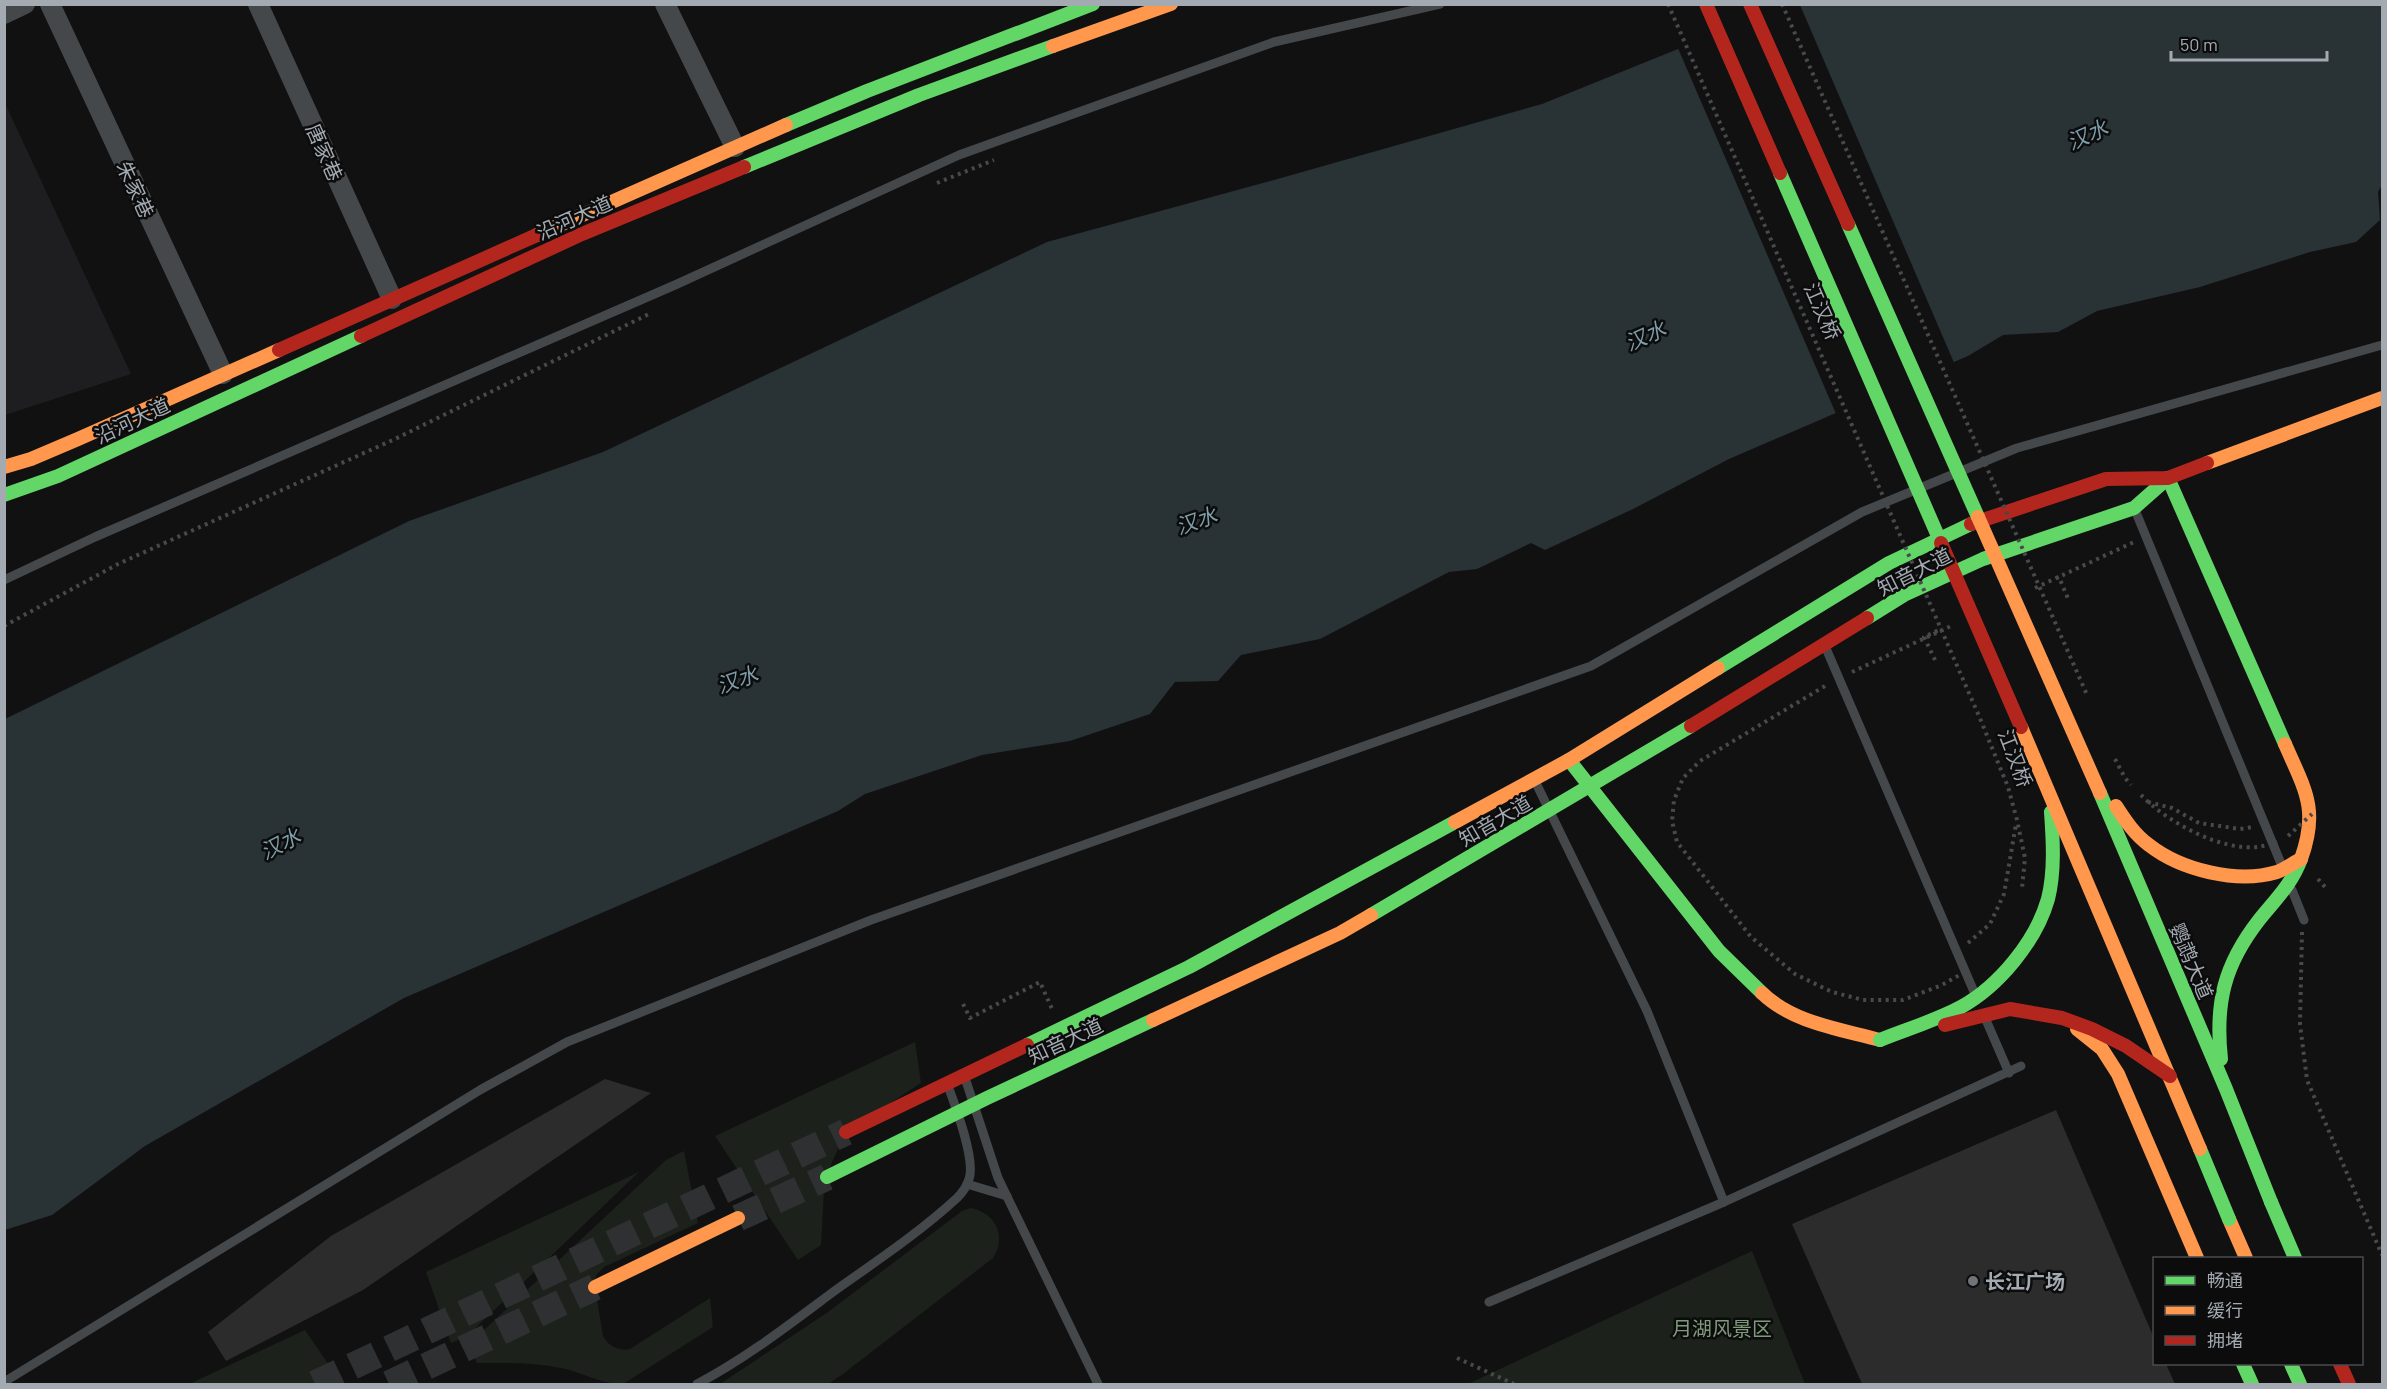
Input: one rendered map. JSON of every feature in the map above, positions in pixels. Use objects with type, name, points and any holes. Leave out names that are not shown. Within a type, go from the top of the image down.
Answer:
[{"type":"main road","name":"沿河大道","points":[[4,467],[31,459],[735,147],[867,91],[1093,4]]},
{"type":"main road","name":"沿河大道","points":[[4,495],[68,471],[582,234],[919,95],[1171,4]]},
{"type":"main road","name":"江汉桥","points":[[1706,4],[2049,791]]},
{"type":"main road","name":"鹦鹉大道","points":[[1750,4],[2090,770],[2226,1089],[2295,1257]]},
{"type":"main road","name":"知音大道","points":[[846,1132],[1189,968],[1569,760],[1889,562],[1930,542],[1965,526],[2106,479],[2168,478],[2382,398]]},
{"type":"main road","points":[[4,453],[31,459]]},
{"type":"main road","points":[[2168,478],[2305,789],[2312,814],[2309,837],[2296,876],[2241,945],[2222,986],[2217,1031],[2226,1089]]},
{"type":"main road","name":"知音大道","points":[[827,1176],[957,1112],[1340,933],[1590,787],[1904,596],[1983,559],[2134,508],[2168,478]]},
{"type":"main road","points":[[1569,760],[1719,951],[1770,1001],[1802,1019],[1881,1040],[2010,1009],[2062,1018],[2092,1029],[2126,1046],[2170,1076]]},
{"type":"main road","points":[[2090,770],[2128,823],[2149,845],[2174,858],[2214,873],[2256,876],[2278,871],[2301,859]]},
{"type":"main road","points":[[1881,1040],[1962,1006],[1999,977],[2025,945],[2046,906],[2052,863],[2053,830],[2049,791]]},
{"type":"main road","points":[[2049,791],[2246,1257]]},
{"type":"main road","points":[[2062,1018],[2102,1049],[2118,1074],[2198,1257]]},
{"type":"main road","points":[[595,1287],[738,1218]]},
{"type":"main road","points":[[2243,1365],[2252,1384]]},
{"type":"main road","points":[[2291,1365],[2300,1384]]},
{"type":"main road","points":[[2340,1365],[2349,1384]]},
{"type":"street","points":[[4,14],[25,4]]},
{"type":"street","name":"朱家巷","points":[[50,4],[223,374]]},
{"type":"street","name":"唐家巷","points":[[258,4],[392,299]]},
{"type":"street","points":[[665,4],[735,147]]},
{"type":"lane","points":[[4,580],[95,537],[675,285],[959,155],[1274,42],[1440,4]]},
{"type":"lane","points":[[4,1382],[480,1090],[567,1042],[871,920],[1591,666],[1862,512],[2017,448],[2382,345]]},
{"type":"lane","points":[[2134,508],[2304,920]]},
{"type":"lane","points":[[1824,643],[2009,1073]]},
{"type":"lane","points":[[1534,779],[1647,1011],[1724,1202]]},
{"type":"lane","points":[[1489,1302],[1724,1202],[2021,1066]]},
{"type":"lane","points":[[964,1076],[989,1156],[1098,1384]]},
{"type":"lane","points":[[697,1384],[737,1360],[887,1253],[958,1196],[967,1184],[970,1170],[957,1112],[947,1084]]},
{"type":"lane","points":[[967,1184],[1007,1196]]},
{"type":"path","name":"江汉桥","points":[[1668,4],[2008,787],[2025,858],[2021,896]]},
{"type":"path","points":[[1782,4],[2090,701]]},
{"type":"path","points":[[929,187],[1004,156]]},
{"type":"path","points":[[4,626],[118,564],[395,440],[652,313]]},
{"type":"path","points":[[2039,586],[2059,577],[2069,601]]},
{"type":"path","points":[[1935,660],[1924,637],[1941,629]]},
{"type":"path","points":[[1825,686],[1700,761],[1683,778],[1674,800],[1672,820],[1677,842],[1751,937],[1795,974],[1832,992],[1863,1000],[1903,1000],[1942,985],[1970,969]]},
{"type":"path","points":[[2110,750],[2125,778],[2133,786]]},
{"type":"path","points":[[2140,794],[2183,829],[2228,844],[2258,847],[2284,840],[2312,814]]},
{"type":"path","points":[[2148,802],[2172,808],[2199,823],[2240,830],[2265,824]]},
{"type":"path","points":[[1968,943],[1990,924],[2004,894],[2017,820]]},
{"type":"path","points":[[2304,920],[2301,938],[2300,1024],[2307,1080],[2382,1255]]},
{"type":"path","points":[[963,1004],[970,1018],[1040,982],[1053,1010]]},
{"type":"path","points":[[1458,1358],[1514,1384]]},
{"type":"shaded area","points":[[4,101],[131,374],[5,415],[4,415]]},
{"type":"green space","points":[[915,1042],[921,1083],[846,1132],[832,1162],[824,1190],[821,1245],[798,1260],[715,1136]]},
{"type":"green space","points":[[684,1151],[698,1223],[604,1267],[597,1274],[594,1281],[603,1336],[615,1347],[622,1350],[630,1349],[710,1298],[713,1327],[623,1384],[607,1382],[550,1366],[477,1363],[468,1345],[666,1160]]},
{"type":"green space","points":[[639,1172],[467,1336],[451,1343],[426,1272]]},
{"type":"green space","points":[[971,1208],[987,1215],[997,1227],[999,1242],[993,1258],[843,1374],[828,1384],[720,1384],[828,1312],[962,1211]]},
{"type":"green space","name":"月湖风景区","points":[[1752,1251],[1805,1384],[1468,1384]]},
{"type":"green space","points":[[305,1330],[342,1384],[189,1384]]},
{"type":"water","name":"汉水","points":[[1787,5],[2382,5],[2382,185],[2378,192],[2380,220],[2356,242],[2310,252],[2200,287],[2097,311],[2058,332],[2003,335],[1968,356],[1729,459],[1633,509],[1545,550],[1531,543],[1477,569],[1449,572],[1320,639],[1241,655],[1218,681],[1175,682],[1150,714],[1070,741],[982,755],[865,794],[838,811],[404,998],[145,1146],[52,1215],[5,1230],[5,719],[409,521],[603,452],[1047,242],[1542,104]]},
{"type":"pier","points":[[1779,4],[1800,5],[1955,365],[1837,416],[1677,46]]},
{"type":"building","points":[[605,1079],[651,1093],[363,1290],[226,1361],[208,1332],[331,1236]]},
{"type":"building","name":"长江广场","points":[[2056,1110],[2153,1336],[2153,1365],[2166,1365],[2175,1384],[1862,1384],[1792,1224]]},
{"type":"tunnel","points":[[315,1384],[846,1132]]},
{"type":"tunnel","points":[[738,1218],[827,1177]]},
{"type":"tunnel","points":[[389,1384],[595,1287]]},
{"type":"traffic: fast","points":[[786,125],[867,91],[1093,4]]},
{"type":"traffic: fast","points":[[744,167],[919,95],[1053,46]]},
{"type":"traffic: fast","points":[[1780,173],[1941,543]]},
{"type":"traffic: fast","points":[[1848,224],[1978,517]]},
{"type":"traffic: fast","points":[[4,495],[58,476],[361,336]]},
{"type":"traffic: fast","points":[[1867,618],[1904,595],[1983,559],[2134,508],[2168,478]]},
{"type":"traffic: fast","points":[[2168,478],[2285,744]]},
{"type":"traffic: fast","points":[[1718,668],[1889,563],[1971,524]]},
{"type":"traffic: fast","points":[[1371,915],[1691,726]]},
{"type":"traffic: fast","points":[[1569,760],[1719,951],[1762,993]]},
{"type":"traffic: fast","points":[[2100,793],[2226,1089],[2271,1202]]},
{"type":"traffic: fast","points":[[1880,1040],[1961,1007],[1989,987],[2014,961],[2035,931],[2048,899],[2053,867],[2051,812]]},
{"type":"traffic: fast","points":[[1027,1045],[1189,967],[1455,822]]},
{"type":"traffic: fast","points":[[2221,1059],[2219,1020],[2221,1002],[2230,969],[2247,937],[2288,884],[2301,859]]},
{"type":"traffic: fast","points":[[827,1177],[1153,1020]]},
{"type":"traffic: fast","points":[[2200,1149],[2229,1219]]},
{"type":"traffic: fast","points":[[2271,1202],[2295,1257]]},
{"type":"traffic: fast","points":[[2243,1365],[2252,1384]]},
{"type":"traffic: fast","points":[[2291,1365],[2300,1384]]},
{"type":"traffic: slow","points":[[1053,46],[1171,4]]},
{"type":"traffic: slow","points":[[537,235],[786,125]]},
{"type":"traffic: slow","points":[[4,467],[31,459],[279,350]]},
{"type":"traffic: slow","points":[[2207,463],[2382,398]]},
{"type":"traffic: slow","points":[[1978,517],[2100,793]]},
{"type":"traffic: slow","points":[[1455,822],[1569,760],[1718,668]]},
{"type":"traffic: slow","points":[[2021,727],[2200,1149]]},
{"type":"traffic: slow","points":[[2285,744],[2304,787],[2309,813],[2309,826],[2301,859]]},
{"type":"traffic: slow","points":[[2116,806],[2144,841],[2162,854],[2193,868],[2227,875],[2261,875],[2277,872],[2301,859]]},
{"type":"traffic: slow","points":[[1153,1020],[1340,933],[1371,915]]},
{"type":"traffic: slow","points":[[1762,993],[1774,1003],[1802,1018],[1880,1040]]},
{"type":"traffic: slow","points":[[2077,1029],[2102,1049],[2118,1074],[2197,1257]]},
{"type":"traffic: slow","points":[[595,1287],[738,1218]]},
{"type":"traffic: slow","points":[[2229,1219],[2246,1257]]},
{"type":"traffic: jam","points":[[1706,4],[1780,173]]},
{"type":"traffic: jam","points":[[1750,4],[1848,224]]},
{"type":"traffic: jam","points":[[361,336],[582,234],[744,167]]},
{"type":"traffic: jam","points":[[279,350],[537,235]]},
{"type":"traffic: jam","points":[[1971,524],[2106,479],[2168,478],[2207,463]]},
{"type":"traffic: jam","points":[[1941,543],[2021,727]]},
{"type":"traffic: jam","points":[[1691,726],[1867,618]]},
{"type":"traffic: jam","points":[[1945,1025],[2010,1009],[2062,1018],[2092,1029],[2126,1046],[2170,1076]]},
{"type":"traffic: jam","points":[[846,1132],[1027,1045]]},
{"type":"traffic: jam","points":[[2340,1365],[2349,1384]]},
{"type":"place","name":"长江广场","points":[[1973,1281]]}]
